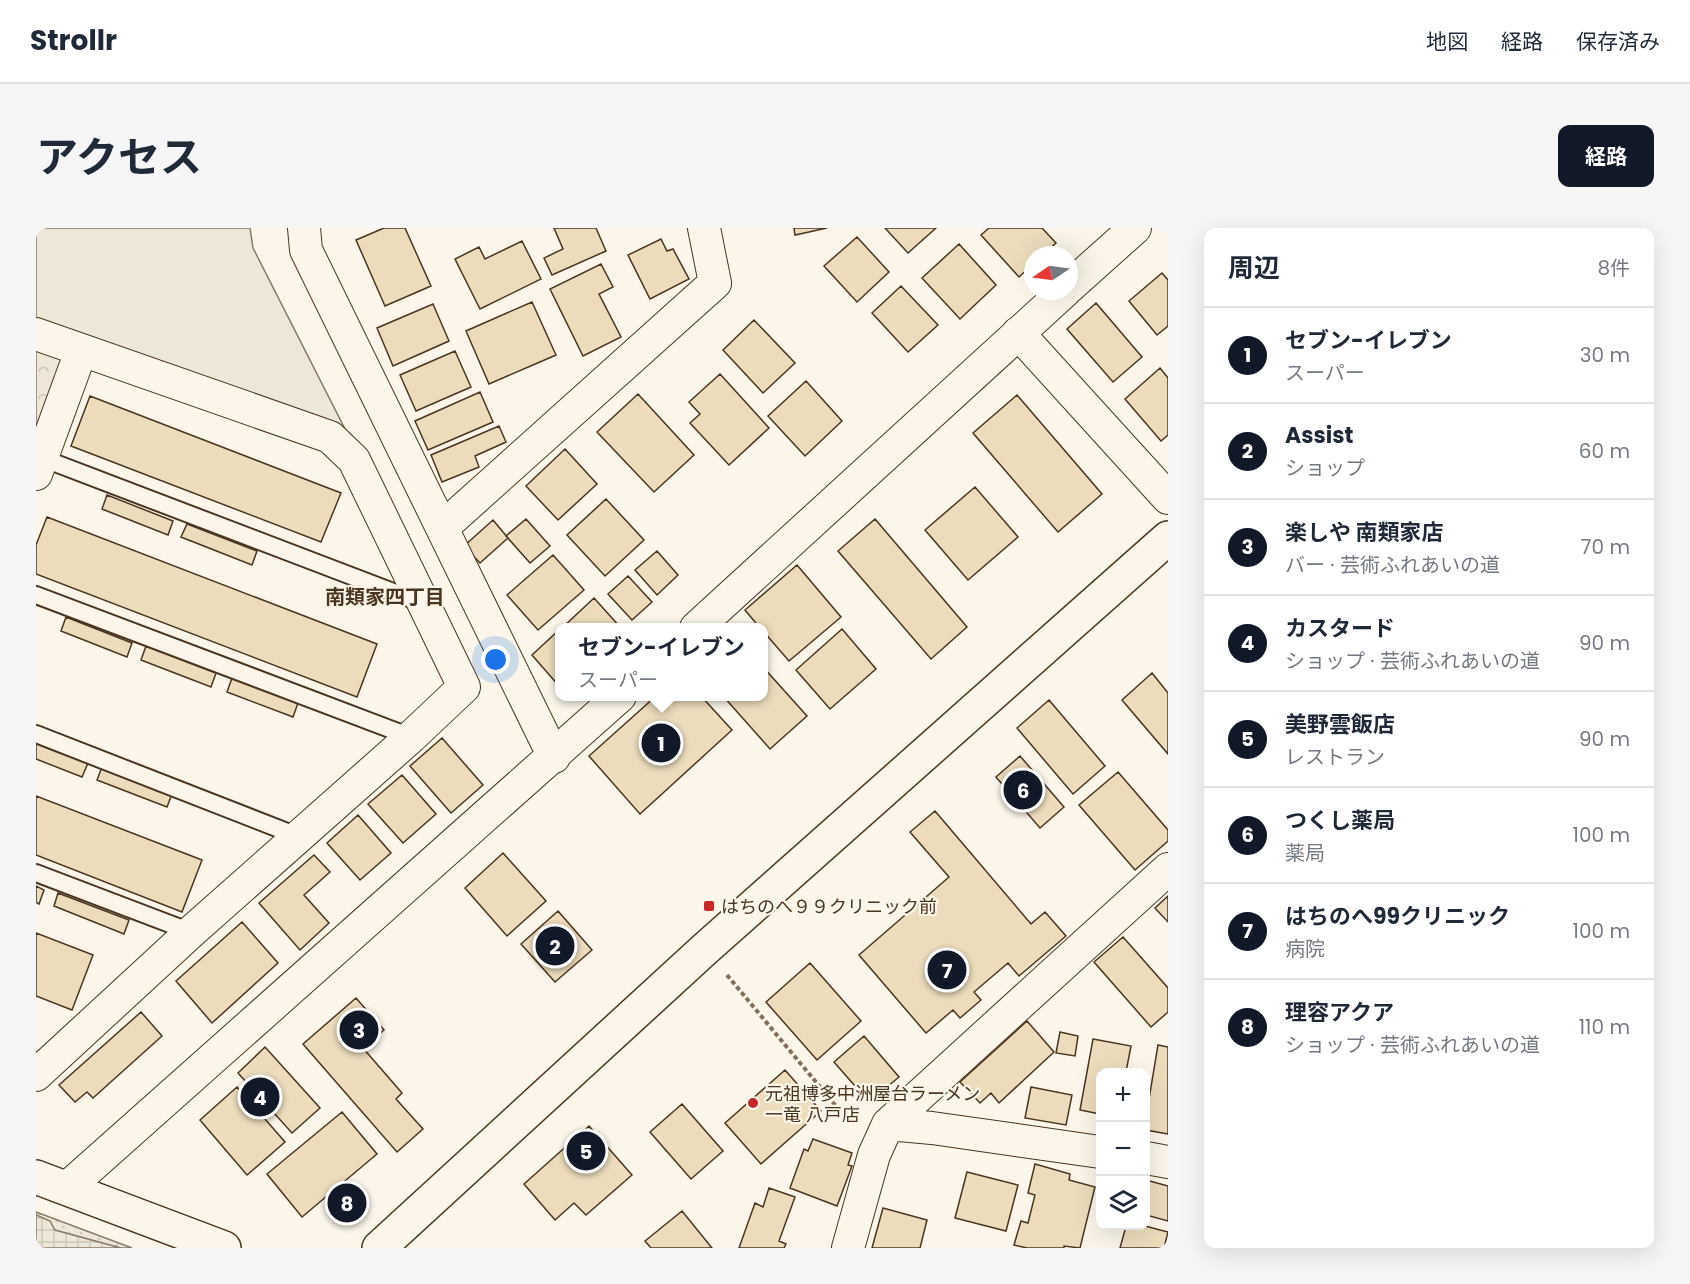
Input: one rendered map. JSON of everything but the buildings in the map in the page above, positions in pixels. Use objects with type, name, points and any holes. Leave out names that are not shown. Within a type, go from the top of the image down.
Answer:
[{"type":"street","points":[[304,228],[306,250],[554,757]]},
{"type":"street","points":[[442,528],[715,283],[704,228]]},
{"type":"street","points":[[1078,280],[1135,228]]},
{"type":"street","points":[[700,623],[1055,300]]},
{"type":"street","points":[[1018,333],[1168,498]]},
{"type":"street","points":[[36,334],[330,437],[354,460],[464,687],[300,837],[191,932],[36,1075]]},
{"type":"street","points":[[39,466],[81,351]]},
{"type":"street","points":[[379,1248],[705,949],[1168,538]]},
{"type":"street","points":[[67,1188],[615,701]]},
{"type":"street","points":[[848,1248],[874,1155],[888,1124],[1168,869]]},
{"type":"street","points":[[888,1124],[1096,1151]]},
{"type":"street","points":[[1150,1159],[1168,1162]]},
{"type":"street","points":[[36,1177],[224,1248]]},
{"type":"lane","points":[[39,466],[423,603]]},
{"type":"lane","points":[[36,595],[411,737]]},
{"type":"lane","points":[[36,734],[300,837]]},
{"type":"lane","points":[[36,873],[191,932]]},
{"type":"path","points":[[723,970],[840,1111],[888,1124]]},
{"type":"green space","points":[[36,344],[68,356],[36,443]]},
{"type":"green space","points":[[36,1212],[132,1248],[36,1248]]},
{"type":"shaded area","points":[[36,228],[250,228],[253,248],[348,435],[36,319]]},
{"type":"shaded area","points":[[36,1215],[50,1221],[55,1230],[121,1248],[36,1248]]},
{"type":"power","points":[[36,1245],[44,1248]]},
{"type":"place","name":"セブン-イレブン","points":[[661,743]]},
{"type":"place","name":"つくし薬局","points":[[1023,790]]},
{"type":"place","name":"はちのへ９９クリニック前","points":[[709,906]]},
{"type":"place","name":"Assist","points":[[555,946]]},
{"type":"place","name":"はちのへ99クリニック","points":[[947,970]]},
{"type":"place","name":"楽しや 南類家店","points":[[359,1030]]},
{"type":"place","name":"カスタード","points":[[260,1097]]},
{"type":"place","name":"元祖博多中洲屋台ラーメン 一竜 八戸店","points":[[753,1103]]},
{"type":"place","name":"美野雲飯店","points":[[586,1151]]},
{"type":"place","name":"理容アクア","points":[[347,1203]]},
{"type":"district","name":"南類家四丁目","points":[[385,597]]}]
